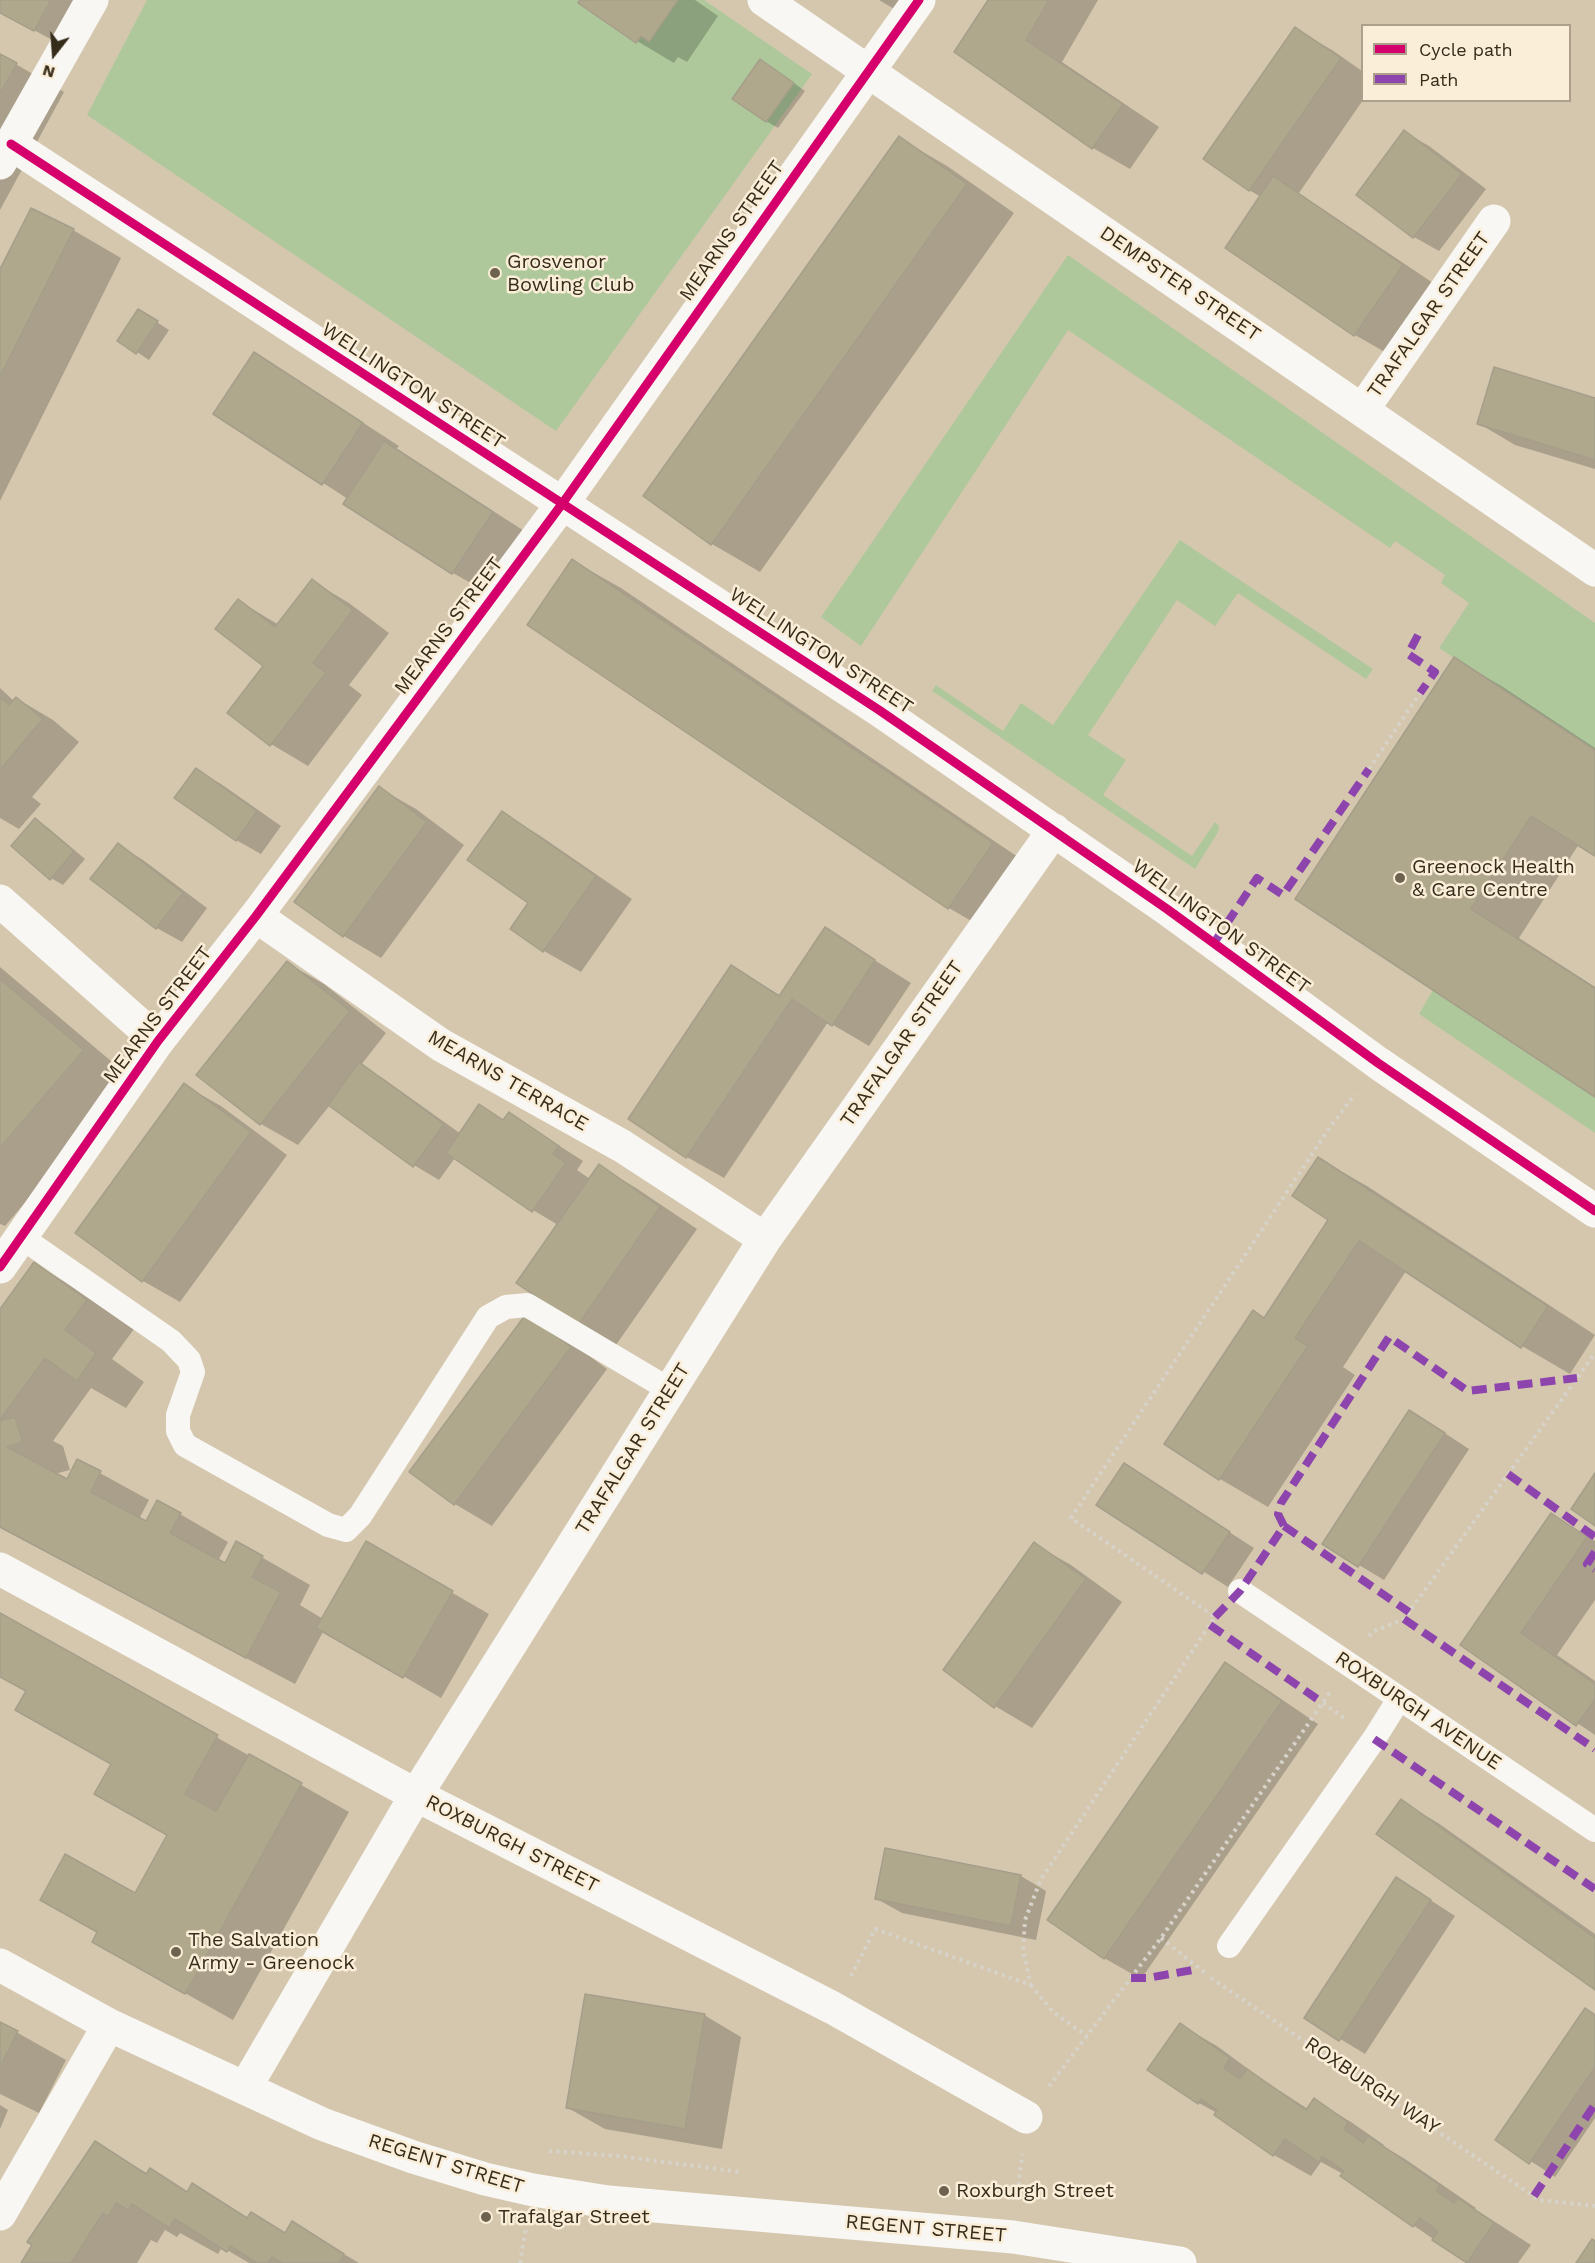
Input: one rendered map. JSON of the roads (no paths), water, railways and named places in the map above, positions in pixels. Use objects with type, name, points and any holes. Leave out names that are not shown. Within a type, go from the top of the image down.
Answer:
[{"type":"street","points":[[5,154],[92,0]]},
{"type":"street","name":"DEMPSTER STREET","points":[[764,0],[1595,570]]},
{"type":"street","name":"MEARNS STREET","points":[[0,1267],[158,1041],[256,916],[562,504],[867,70],[919,0]]},
{"type":"street","name":"WELLINGTON STREET","points":[[5,154],[562,504],[879,710],[1054,830],[1378,1063],[1595,1211]]},
{"type":"street","name":"TRAFALGAR STREET","points":[[1363,409],[1494,221]]},
{"type":"street","name":"TRAFALGAR STREET","points":[[245,2088],[416,1794],[765,1239],[1054,830]]},
{"type":"street","points":[[0,901],[158,1041]]},
{"type":"street","name":"MEARNS TERRACE","points":[[256,916],[441,1045],[622,1146],[765,1239]]},
{"type":"street","name":"ROXBURGH STREET","points":[[0,1569],[416,1794],[833,2008],[1026,2117]]},
{"type":"street","name":"REGENT STREET","points":[[0,1965],[109,2025],[322,2124],[413,2157],[533,2190],[608,2202],[1013,2237],[1180,2263]]},
{"type":"street","points":[[0,2214],[109,2025]]},
{"type":"lane","points":[[21,1237],[171,1341],[189,1360],[193,1372],[178,1415],[178,1431],[185,1445],[328,1525],[345,1530],[360,1516],[488,1317],[506,1307],[527,1305],[670,1390]]},
{"type":"lane","name":"ROXBURGH AVENUE","points":[[1240,1591],[1595,1830]]},
{"type":"lane","points":[[1229,1946],[1374,1740],[1399,1699]]},
{"type":"place","name":"Grosvenor Bowling Club","points":[[495,273]]},
{"type":"place","name":"Greenock Health & Care Centre","points":[[1400,878]]},
{"type":"place","name":"The Salvation Army - Greenock","points":[[176,1952]]},
{"type":"place","name":"Roxburgh Street","points":[[944,2191]]},
{"type":"place","name":"Trafalgar Street","points":[[486,2217]]}]
